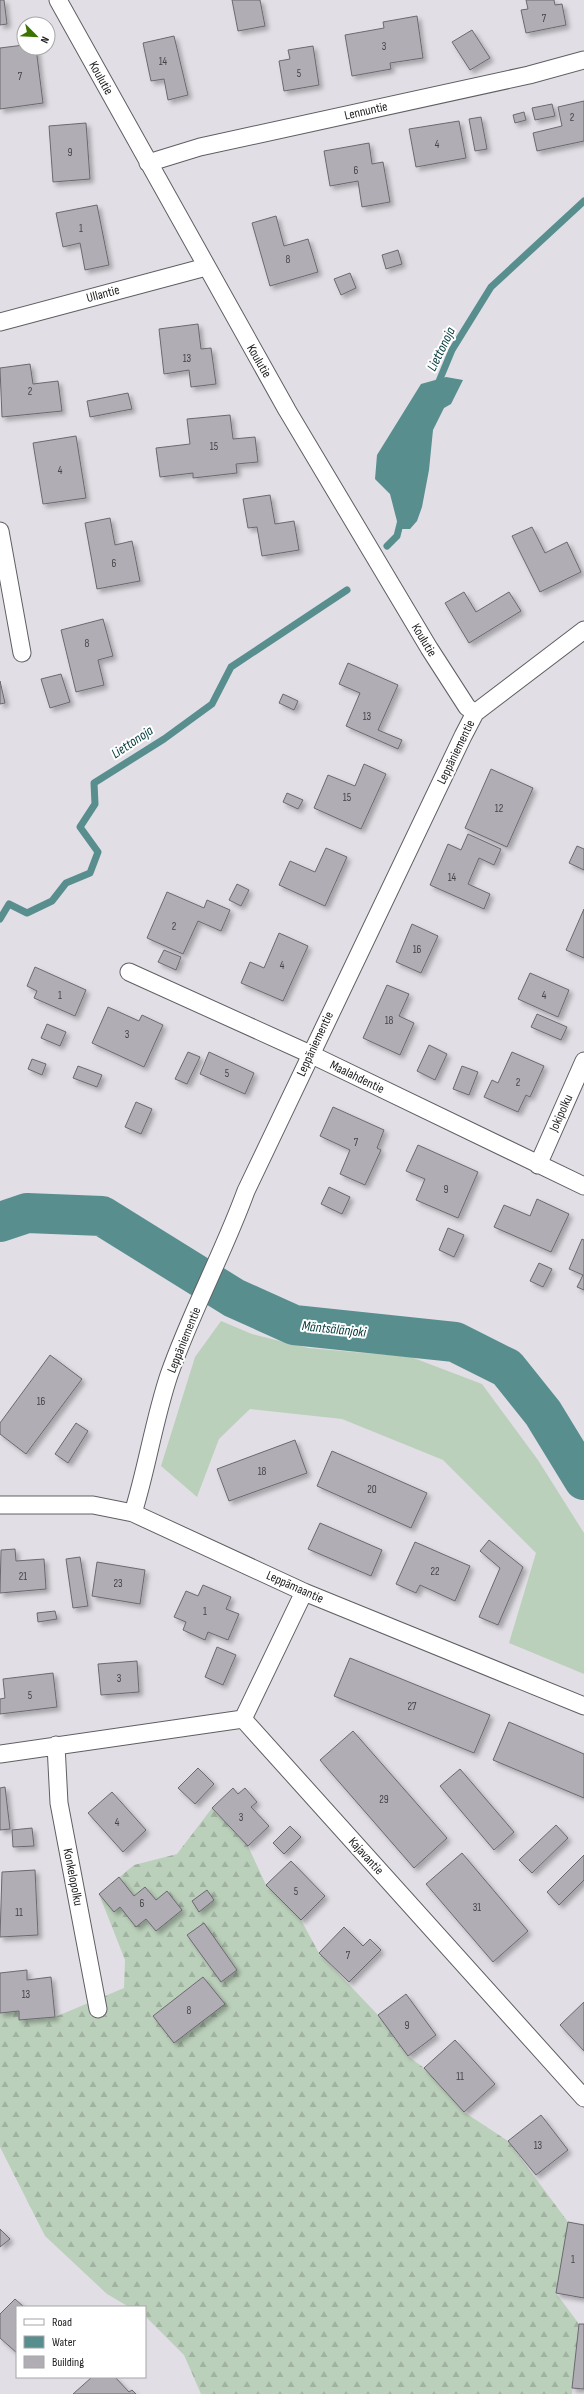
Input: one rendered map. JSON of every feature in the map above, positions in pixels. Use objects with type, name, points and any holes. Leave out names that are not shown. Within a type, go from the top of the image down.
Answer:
[{"type":"street","name":"Koulutie","points":[[58,0],[206,267],[291,416],[425,642],[467,708],[475,712]]},
{"type":"street","name":"Lennuntie","points":[[148,162],[200,147],[529,75],[584,60]]},
{"type":"street","name":"Ullantie","points":[[0,322],[206,267]]},
{"type":"street","points":[[0,531],[22,653]]},
{"type":"street","name":"Leppäniementie","points":[[133,1513],[169,1377],[183,1339],[235,1220],[246,1191],[310,1054],[475,712],[584,630]]},
{"type":"street","name":"Maalahdentie","points":[[129,972],[310,1054],[584,1186]]},
{"type":"street","name":"Jokipolku","points":[[538,1165],[584,1061]]},
{"type":"street","name":"Leppämaantie","points":[[0,1506],[93,1505],[133,1513],[304,1592],[584,1706]]},
{"type":"street","points":[[0,1754],[243,1719],[304,1592]]},
{"type":"street","name":"Kajavantie","points":[[243,1719],[584,2098]]},
{"type":"street","name":"Konkelopolku","points":[[56,1745],[59,1803],[98,2009]]},
{"type":"green space","points":[[221,1321],[252,1334],[308,1348],[411,1357],[482,1384],[538,1460],[584,1533],[584,1674],[509,1643],[536,1553],[443,1460],[342,1419],[250,1409],[219,1439],[197,1497],[161,1466],[195,1357]]},
{"type":"green space","points":[[212,1808],[248,1846],[266,1885],[301,1920],[319,1953],[378,2015],[408,2056],[424,2068],[464,2112],[508,2141],[568,2222],[556,2293],[579,2324],[572,2394],[201,2394],[184,2355],[146,2317],[146,2306],[127,2306],[107,2294],[45,2236],[0,2147],[0,2013],[19,2011],[19,2019],[55,2017],[124,1988],[125,1960],[99,1894],[134,1865],[177,1854]]},
{"type":"water","points":[[446,377],[463,380],[451,404],[444,408],[433,430],[429,470],[422,507],[417,521],[410,529],[399,529],[390,494],[375,479],[377,455],[421,384]]},
{"type":"building","points":[[0,0],[4,0],[7,24],[0,25]]},
{"type":"building","points":[[232,0],[260,0],[265,26],[238,31]]},
{"type":"building","points":[[526,0],[554,0],[555,5],[562,4],[566,25],[526,33],[521,10],[528,9]]},
{"type":"building","points":[[417,16],[423,58],[390,63],[391,69],[352,76],[345,35],[384,28],[383,22]]},
{"type":"building","points":[[472,30],[490,58],[470,70],[452,42]]},
{"type":"building","points":[[174,36],[188,95],[168,100],[164,79],[151,81],[143,43]]},
{"type":"building","points":[[16,46],[16,56],[37,56],[43,103],[0,109],[0,48]]},
{"type":"building","points":[[313,46],[319,85],[284,91],[279,61],[290,59],[288,50]]},
{"type":"building","points":[[584,101],[584,141],[537,151],[533,133],[562,126],[558,107]]},
{"type":"building","points":[[552,104],[555,116],[535,120],[532,108]]},
{"type":"building","points":[[524,112],[526,120],[515,123],[513,115]]},
{"type":"building","points":[[481,117],[487,149],[475,151],[469,119]]},
{"type":"building","points":[[459,121],[466,158],[416,167],[409,129]]},
{"type":"building","points":[[86,123],[90,179],[53,182],[49,126]]},
{"type":"building","points":[[369,143],[372,164],[383,162],[390,202],[362,207],[358,181],[330,186],[324,151]]},
{"type":"building","points":[[97,205],[109,265],[85,270],[80,243],[63,247],[56,213]]},
{"type":"building","points":[[276,216],[284,246],[308,239],[318,272],[270,286],[252,223]]},
{"type":"building","points":[[398,250],[402,264],[386,269],[382,255]]},
{"type":"building","points":[[350,273],[356,288],[341,295],[334,279]]},
{"type":"building","points":[[198,324],[201,349],[211,348],[216,384],[191,387],[189,370],[164,374],[159,329]]},
{"type":"building","points":[[30,364],[33,384],[58,381],[62,411],[2,417],[0,368]]},
{"type":"building","points":[[128,393],[132,409],[90,417],[87,401]]},
{"type":"building","points":[[230,415],[233,439],[255,437],[258,462],[236,464],[237,473],[193,478],[193,473],[160,477],[156,448],[190,444],[187,419]]},
{"type":"building","points":[[76,436],[86,498],[43,504],[33,443]]},
{"type":"building","points":[[270,495],[275,524],[294,521],[299,550],[262,556],[257,527],[248,528],[243,499]]},
{"type":"building","points":[[110,518],[115,545],[132,541],[140,581],[97,589],[85,523]]},
{"type":"building","points":[[532,527],[545,553],[567,542],[581,572],[540,592],[512,536]]},
{"type":"building","points":[[464,592],[476,612],[509,592],[521,611],[469,643],[445,603]]},
{"type":"building","points":[[103,619],[113,656],[98,660],[104,685],[76,692],[61,630]]},
{"type":"building","points":[[348,663],[398,685],[378,730],[402,740],[398,749],[346,726],[360,693],[339,684]]},
{"type":"building","points":[[61,674],[70,702],[50,708],[41,679]]},
{"type":"building","points":[[0,681],[5,703],[0,704]]},
{"type":"building","points":[[283,694],[298,701],[294,710],[279,703]]},
{"type":"building","points":[[364,764],[386,774],[361,829],[314,808],[328,775],[355,786]]},
{"type":"building","points":[[491,769],[533,788],[507,847],[465,828]]},
{"type":"building","points":[[287,793],[303,800],[298,809],[283,802]]},
{"type":"building","points":[[468,834],[501,849],[494,865],[479,858],[468,884],[490,894],[484,909],[430,885],[448,844],[461,850]]},
{"type":"building","points":[[577,846],[584,849],[584,870],[569,863]]},
{"type":"building","points":[[326,848],[347,857],[325,906],[279,885],[290,861],[315,872]]},
{"type":"building","points":[[237,884],[249,890],[241,906],[229,900]]},
{"type":"building","points":[[167,892],[204,908],[207,900],[230,910],[221,931],[198,921],[183,954],[147,938]]},
{"type":"building","points":[[584,909],[584,958],[566,950]]},
{"type":"building","points":[[412,924],[438,936],[421,973],[396,962]]},
{"type":"building","points":[[279,933],[308,946],[283,1001],[241,983],[250,962],[264,968]]},
{"type":"building","points":[[164,950],[181,957],[176,970],[158,962]]},
{"type":"building","points":[[35,967],[86,990],[75,1016],[34,998],[37,991],[27,986]]},
{"type":"building","points":[[530,973],[569,990],[558,1017],[518,999]]},
{"type":"building","points":[[387,985],[409,994],[399,1016],[414,1023],[400,1055],[363,1038]]},
{"type":"building","points":[[108,1007],[139,1021],[142,1015],[163,1025],[144,1067],[92,1043]]},
{"type":"building","points":[[537,1014],[567,1027],[561,1040],[531,1027]]},
{"type":"building","points":[[47,1024],[66,1032],[60,1046],[41,1038]]},
{"type":"building","points":[[429,1045],[447,1054],[435,1080],[417,1071]]},
{"type":"building","points":[[188,1052],[200,1057],[187,1084],[175,1079]]},
{"type":"building","points":[[209,1052],[254,1073],[245,1094],[200,1074]]},
{"type":"building","points":[[512,1052],[544,1066],[530,1097],[526,1095],[518,1112],[484,1097],[492,1080],[498,1083]]},
{"type":"building","points":[[32,1059],[46,1064],[42,1075],[28,1069]]},
{"type":"building","points":[[78,1066],[102,1075],[97,1087],[73,1078]]},
{"type":"building","points":[[462,1066],[478,1072],[469,1095],[453,1089]]},
{"type":"building","points":[[136,1102],[152,1109],[141,1134],[125,1127]]},
{"type":"building","points":[[333,1107],[384,1130],[377,1148],[381,1150],[365,1185],[340,1174],[350,1150],[320,1136]]},
{"type":"building","points":[[418,1145],[478,1172],[458,1218],[416,1200],[425,1179],[406,1171]]},
{"type":"building","points":[[329,1187],[350,1197],[342,1214],[321,1204]]},
{"type":"building","points":[[537,1199],[569,1214],[551,1252],[494,1227],[504,1205],[530,1216]]},
{"type":"building","points":[[448,1228],[464,1235],[454,1257],[439,1250]]},
{"type":"building","points":[[582,1239],[584,1240],[584,1290],[577,1287],[583,1275],[569,1269]]},
{"type":"building","points":[[539,1263],[552,1269],[543,1287],[530,1281]]},
{"type":"building","points":[[50,1355],[82,1379],[26,1454],[0,1434],[0,1423]]},
{"type":"building","points":[[76,1423],[88,1431],[68,1463],[55,1454]]},
{"type":"building","points":[[295,1440],[307,1473],[229,1501],[217,1469]]},
{"type":"building","points":[[332,1451],[427,1493],[411,1528],[317,1486]]},
{"type":"building","points":[[320,1523],[382,1550],[371,1576],[308,1549]]},
{"type":"building","points":[[489,1540],[523,1567],[498,1625],[479,1617],[500,1568],[480,1551]]},
{"type":"building","points":[[415,1542],[470,1566],[455,1601],[420,1585],[416,1593],[396,1584]]},
{"type":"building","points":[[15,1549],[16,1561],[44,1559],[46,1589],[0,1593],[1,1550]]},
{"type":"building","points":[[80,1557],[88,1606],[73,1608],[66,1559]]},
{"type":"building","points":[[97,1562],[145,1570],[140,1604],[92,1596]]},
{"type":"building","points":[[203,1585],[231,1597],[226,1609],[239,1614],[228,1640],[208,1632],[205,1640],[183,1630],[186,1622],[174,1617],[186,1591],[198,1596]]},
{"type":"building","points":[[55,1611],[57,1619],[38,1622],[37,1613]]},
{"type":"building","points":[[217,1647],[236,1655],[223,1685],[205,1677]]},
{"type":"building","points":[[350,1658],[490,1715],[474,1753],[334,1696]]},
{"type":"building","points":[[137,1661],[139,1692],[101,1695],[98,1664]]},
{"type":"building","points":[[53,1673],[57,1707],[0,1714],[0,1699],[5,1698],[3,1679]]},
{"type":"building","points":[[509,1722],[584,1754],[584,1798],[493,1760]]},
{"type":"building","points":[[353,1731],[447,1838],[414,1868],[320,1760]]},
{"type":"building","points":[[198,1768],[214,1784],[195,1804],[178,1788]]},
{"type":"building","points":[[460,1769],[514,1832],[494,1850],[440,1786]]},
{"type":"building","points":[[5,1787],[10,1829],[0,1830],[0,1788]]},
{"type":"building","points":[[233,1788],[238,1794],[245,1788],[257,1802],[251,1807],[269,1826],[248,1846],[212,1808]]},
{"type":"building","points":[[112,1792],[146,1830],[123,1852],[88,1813]]},
{"type":"building","points":[[556,1825],[568,1838],[532,1873],[519,1860]]},
{"type":"building","points":[[290,1826],[301,1837],[284,1854],[273,1843]]},
{"type":"building","points":[[32,1828],[34,1846],[13,1847],[12,1830]]},
{"type":"building","points":[[462,1853],[528,1931],[493,1962],[426,1884]]},
{"type":"building","points":[[584,1855],[584,1880],[559,1905],[547,1892]]},
{"type":"building","points":[[291,1861],[325,1896],[301,1920],[266,1885]]},
{"type":"building","points":[[35,1870],[38,1935],[0,1937],[2,1872]]},
{"type":"building","points":[[119,1877],[134,1896],[145,1887],[156,1900],[167,1891],[182,1910],[156,1931],[146,1919],[136,1927],[120,1907],[114,1912],[99,1894]]},
{"type":"building","points":[[207,1890],[214,1900],[199,1912],[192,1901]]},
{"type":"building","points":[[204,1923],[237,1970],[221,1982],[187,1935]]},
{"type":"building","points":[[344,1927],[363,1946],[370,1939],[381,1950],[349,1982],[319,1953]]},
{"type":"building","points":[[27,1970],[27,1980],[51,1977],[55,2017],[19,2020],[19,2011],[0,2013],[0,1973]]},
{"type":"building","points":[[203,1977],[225,2004],[174,2043],[153,2016]]},
{"type":"building","points":[[406,1994],[436,2035],[408,2056],[378,2015]]},
{"type":"building","points":[[584,2002],[584,2051],[560,2025]]},
{"type":"building","points":[[455,2040],[495,2084],[464,2112],[424,2068]]},
{"type":"building","points":[[541,2115],[568,2150],[536,2175],[508,2141]]},
{"type":"building","points":[[568,2222],[584,2225],[584,2298],[556,2293]]},
{"type":"building","points":[[0,2229],[10,2239],[0,2247]]},
{"type":"building","points":[[15,2299],[23,2306],[16,2306],[16,2352],[0,2338],[0,2314]]},
{"type":"building","points":[[579,2324],[584,2324],[584,2389],[572,2388]]},
{"type":"building","points":[[91,2378],[116,2378],[129,2392],[132,2390],[136,2394],[73,2394]]},
{"type":"waterway","name":"Liettonoja","points":[[437,386],[452,350],[491,287],[584,201]]},
{"type":"waterway","name":"Liettonoja","points":[[387,546],[397,536],[401,520]]},
{"type":"waterway","name":"Liettonoja","points":[[0,919],[9,904],[27,913],[52,901],[66,883],[90,873],[98,852],[80,827],[95,804],[94,783],[164,739],[212,704],[231,667],[347,590]]},
{"type":"waterway","name":"Mäntsälänjoki","points":[[0,1222],[27,1213],[102,1216],[234,1298],[294,1325],[455,1342],[507,1368],[543,1413],[584,1480]]}]
